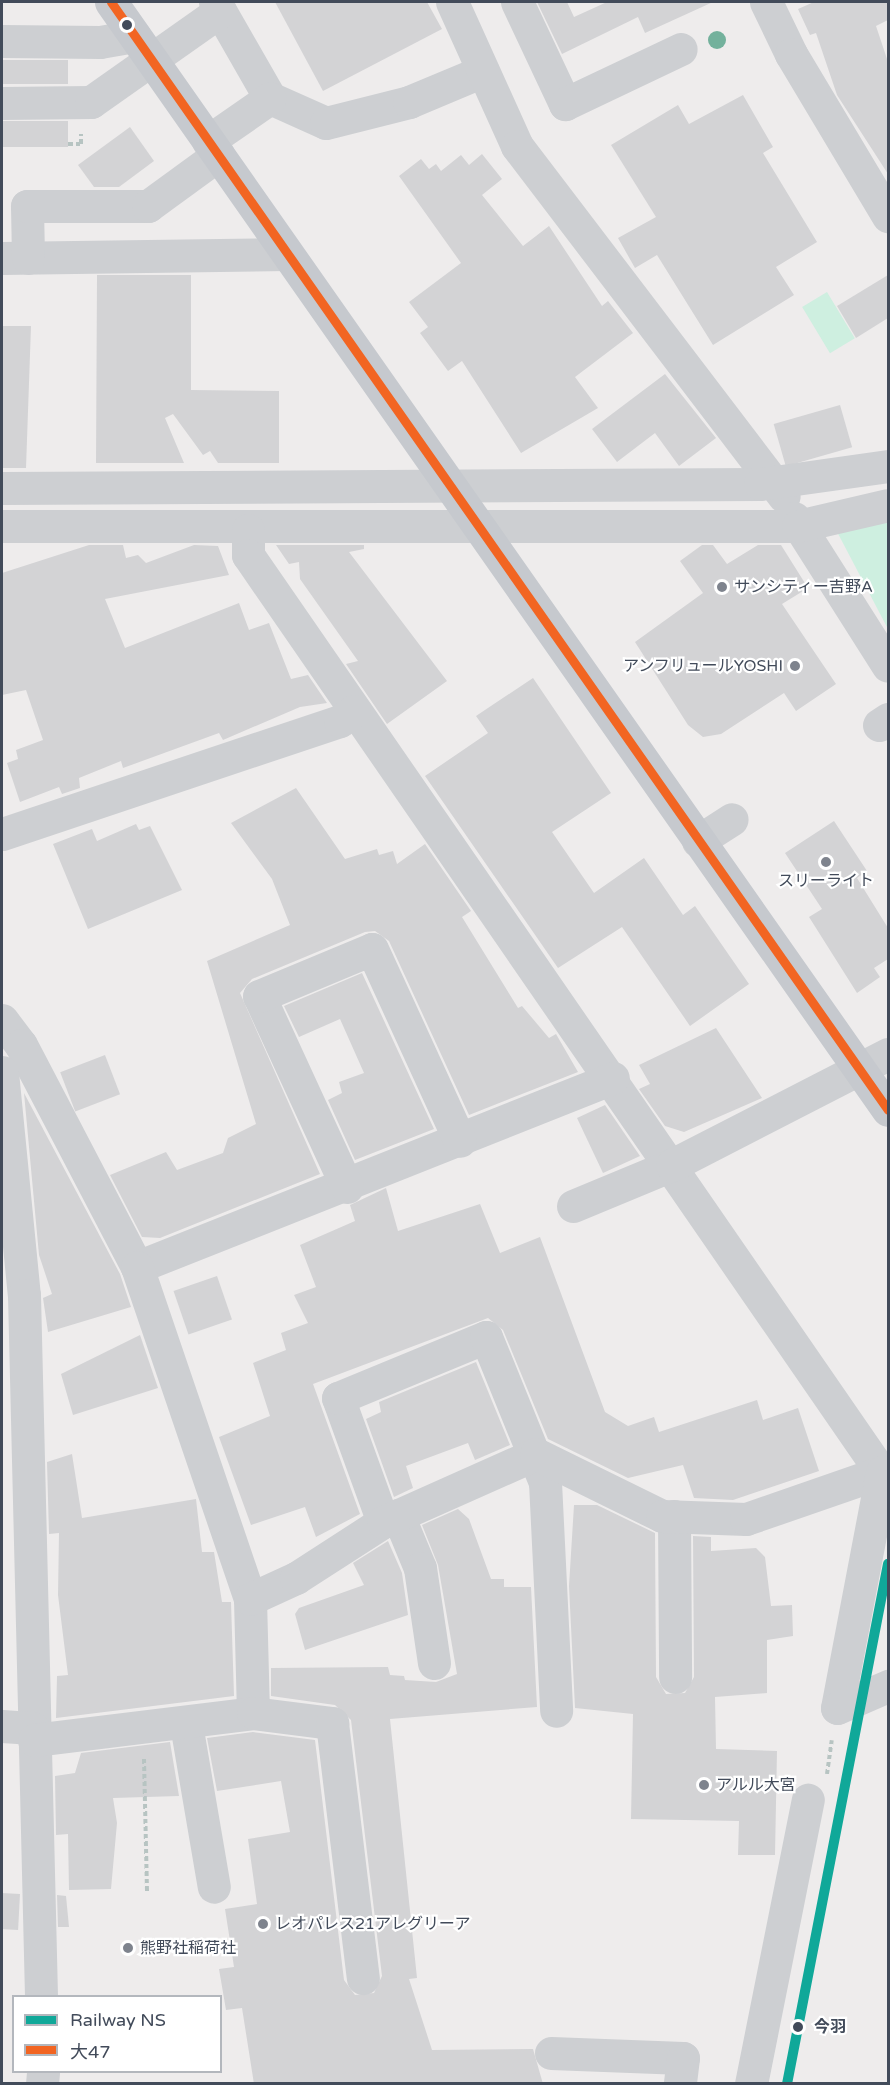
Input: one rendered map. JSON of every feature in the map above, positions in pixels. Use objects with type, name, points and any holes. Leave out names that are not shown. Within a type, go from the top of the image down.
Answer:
[{"type":"main road","points":[[111,2],[888,1110]]},
{"type":"street","points":[[517,2],[565,104],[681,49]]},
{"type":"street","points":[[766,2],[791,54],[888,216]]},
{"type":"street","points":[[458,3],[483,71],[517,146],[788,506],[888,666]]},
{"type":"street","points":[[2,103],[91,102],[142,47],[218,6],[270,98],[326,123],[409,102],[483,71]]},
{"type":"street","points":[[2,41],[100,42],[142,47]]},
{"type":"street","points":[[270,98],[148,206],[27,206],[15,258],[287,254]]},
{"type":"street","points":[[2,488],[446,482],[788,506],[888,466]]},
{"type":"street","points":[[2,526],[248,530],[477,526],[788,506],[888,505]]},
{"type":"street","points":[[248,530],[248,555],[354,711],[613,1078],[885,1477],[837,1708]]},
{"type":"street","points":[[2,834],[340,721],[354,711]]},
{"type":"street","points":[[698,841],[732,819]]},
{"type":"street","points":[[347,1187],[259,996],[351,957],[372,949],[460,1141]]},
{"type":"street","points":[[2,1020],[21,1045],[136,1267],[250,1599],[253,1713]]},
{"type":"street","points":[[573,1206],[672,1165],[888,1054]]},
{"type":"street","points":[[2,1072],[11,1245],[23,1731],[41,1995]]},
{"type":"street","points":[[136,1267],[347,1187],[613,1078]]},
{"type":"street","points":[[434,1663],[420,1568],[390,1518],[338,1398],[486,1337],[536,1454],[545,1482],[556,1712]]},
{"type":"street","points":[[250,1599],[296,1578],[390,1518],[536,1454],[662,1516],[746,1519],[885,1477]]},
{"type":"street","points":[[674,1516],[675,1677]]},
{"type":"street","points":[[837,1708],[888,1686]]},
{"type":"street","points":[[23,1731],[143,1730],[253,1713],[332,1723],[363,1978]]},
{"type":"street","points":[[186,1724],[214,1887]]},
{"type":"street","points":[[751,2084],[808,1800]]},
{"type":"street","points":[[551,2053],[683,2058],[680,2084]]},
{"type":"path","points":[[68,144],[81,144],[81,127]]},
{"type":"path","points":[[808,1800],[825,1784],[837,1708]]},
{"type":"path","points":[[143,1730],[147,1891]]},
{"type":"green space","points":[[827,292],[855,338],[830,353],[802,307]]},
{"type":"green space","points":[[888,512],[888,629],[834,526]]},
{"type":"building","points":[[275,2],[427,2],[442,29],[323,91]]},
{"type":"building","points":[[537,2],[567,2],[574,17],[607,2],[713,2],[645,33],[638,17],[562,54]]},
{"type":"building","points":[[814,2],[888,2],[888,20],[876,26],[888,62],[888,174],[837,95],[816,33],[810,35],[798,9]]},
{"type":"building","points":[[2,60],[68,60],[68,84],[2,84]]},
{"type":"building","points":[[743,95],[773,147],[763,153],[817,242],[776,267],[794,295],[713,345],[657,255],[635,268],[618,238],[656,217],[611,145],[678,105],[689,124]]},
{"type":"building","points":[[2,121],[68,121],[68,147],[2,147]]},
{"type":"building","points":[[130,127],[154,161],[119,187],[94,187],[78,165]]},
{"type":"building","points":[[482,154],[502,179],[482,195],[523,246],[549,226],[602,306],[608,301],[633,333],[575,377],[598,408],[521,453],[462,361],[448,371],[420,333],[428,327],[409,302],[461,263],[399,176],[421,159],[429,169],[436,164],[441,171],[461,155],[469,165]]},
{"type":"building","points":[[97,275],[191,275],[191,390],[279,391],[279,463],[218,463],[210,451],[203,455],[173,414],[165,418],[184,463],[96,463]]},
{"type":"building","points":[[888,275],[888,318],[856,338],[837,306]]},
{"type":"building","points":[[2,326],[31,326],[26,468],[2,468]]},
{"type":"building","points":[[665,374],[716,438],[679,466],[655,433],[617,462],[592,429]]},
{"type":"building","points":[[840,405],[852,447],[786,466],[774,424]]},
{"type":"building","points":[[89,545],[123,545],[126,558],[138,555],[146,563],[194,545],[218,546],[229,575],[105,599],[125,648],[239,603],[249,630],[269,623],[291,679],[308,675],[327,703],[300,707],[223,740],[219,733],[123,768],[121,761],[79,778],[80,788],[62,794],[59,787],[20,802],[7,763],[18,759],[16,750],[43,740],[26,690],[2,695],[2,573]]},
{"type":"building","points":[[276,545],[364,545],[364,549],[349,552],[447,681],[387,724],[346,664],[358,661],[300,579],[299,562],[289,564]]},
{"type":"building","points":[[702,545],[713,545],[727,564],[758,545],[781,545],[808,588],[782,604],[836,684],[796,711],[784,693],[721,734],[703,737],[688,725],[635,642],[703,593],[680,561]]},
{"type":"building","points":[[533,678],[611,793],[552,832],[594,893],[644,858],[683,915],[695,906],[749,984],[690,1026],[622,927],[558,968],[425,776],[488,733],[476,716]]},
{"type":"building","points":[[296,788],[345,859],[377,849],[379,855],[393,851],[397,864],[425,844],[471,911],[462,917],[518,1008],[522,1006],[549,1038],[556,1034],[578,1072],[469,1115],[389,941],[375,931],[365,932],[252,979],[240,993],[320,1174],[160,1238],[142,1237],[110,1175],[166,1152],[177,1170],[223,1153],[228,1138],[256,1124],[207,961],[290,925],[272,879],[231,823]]},
{"type":"building","points":[[834,821],[867,871],[857,878],[888,928],[888,959],[874,968],[880,977],[857,993],[809,917],[822,909],[785,853]]},
{"type":"building","points":[[136,824],[139,830],[150,826],[182,890],[88,929],[53,844],[92,829],[97,841]]},
{"type":"building","points":[[362,973],[434,1129],[355,1160],[328,1100],[342,1093],[339,1082],[364,1073],[340,1019],[299,1037],[284,1006]]},
{"type":"building","points":[[716,1028],[762,1098],[684,1132],[665,1126],[639,1089],[650,1084],[639,1065]]},
{"type":"building","points":[[105,1055],[120,1094],[75,1111],[60,1072]]},
{"type":"building","points":[[24,1093],[120,1274],[131,1307],[48,1332],[43,1298],[52,1294],[39,1255]]},
{"type":"building","points":[[605,1105],[640,1156],[603,1173],[577,1118]]},
{"type":"building","points":[[386,1188],[398,1231],[480,1204],[500,1253],[540,1237],[605,1412],[628,1426],[654,1417],[659,1432],[757,1400],[763,1420],[798,1408],[819,1471],[733,1500],[694,1498],[683,1465],[628,1478],[548,1439],[503,1330],[488,1318],[313,1384],[360,1514],[316,1537],[305,1507],[251,1525],[219,1437],[270,1416],[253,1363],[286,1350],[281,1333],[308,1323],[294,1295],[316,1287],[300,1245],[355,1221],[350,1205]]},
{"type":"building","points":[[217,1276],[232,1319],[188,1334],[174,1291]]},
{"type":"building","points":[[140,1335],[158,1388],[73,1415],[61,1374]]},
{"type":"building","points":[[476,1362],[510,1445],[475,1460],[468,1443],[406,1466],[413,1488],[394,1497],[366,1419],[381,1412],[379,1402]]},
{"type":"building","points":[[72,1454],[82,1518],[196,1499],[202,1552],[214,1552],[222,1602],[231,1602],[234,1696],[56,1718],[57,1676],[68,1675],[58,1595],[59,1533],[49,1534],[47,1462]]},
{"type":"building","points":[[574,1505],[597,1505],[655,1533],[656,1677],[666,1694],[685,1693],[694,1677],[693,1536],[711,1537],[711,1551],[756,1548],[765,1557],[771,1606],[792,1605],[793,1636],[767,1640],[767,1693],[715,1697],[716,1749],[777,1751],[775,1855],[738,1855],[739,1821],[631,1819],[633,1714],[575,1708],[569,1586]]},
{"type":"building","points":[[458,1509],[469,1519],[491,1579],[504,1579],[504,1587],[531,1587],[537,1707],[390,1719],[417,1978],[409,1979],[432,2050],[533,2049],[543,2084],[254,2084],[242,2008],[226,2010],[219,1969],[234,1967],[225,1909],[257,1904],[248,1839],[290,1832],[281,1781],[217,1791],[207,1738],[253,1732],[315,1740],[344,1980],[355,1995],[374,1993],[382,1976],[351,1720],[335,1705],[271,1696],[271,1668],[388,1667],[390,1675],[404,1676],[405,1680],[436,1682],[457,1674],[438,1565],[422,1525]]},
{"type":"building","points":[[388,1541],[402,1573],[408,1615],[305,1650],[295,1614],[299,1608],[364,1585],[353,1563]]},
{"type":"building","points":[[170,1742],[179,1796],[113,1798],[117,1823],[111,1889],[69,1890],[68,1834],[56,1835],[55,1776],[75,1773],[81,1753]]},
{"type":"building","points":[[2,1893],[20,1894],[18,1930],[2,1929]]},
{"type":"building","points":[[57,1895],[66,1896],[69,1927],[58,1927]]},
{"type":"rail line","name":"NS","points":[[787,2084],[888,1564]]},
{"type":"transit line","name":"大47","points":[[111,2],[888,1110]]},
{"type":"place","name":"サンシティー吉野A","points":[[722,587]]},
{"type":"place","name":"アンフリュールYOSHI","points":[[795,666]]},
{"type":"place","name":"スリーライト","points":[[826,862]]},
{"type":"place","name":"アルル大宮","points":[[704,1785]]},
{"type":"place","name":"レオパレス21アレグリーア","points":[[263,1924]]},
{"type":"place","name":"熊野社稲荷社","points":[[128,1948]]},
{"type":"place","name":"今羽","points":[[798,2027]]}]
